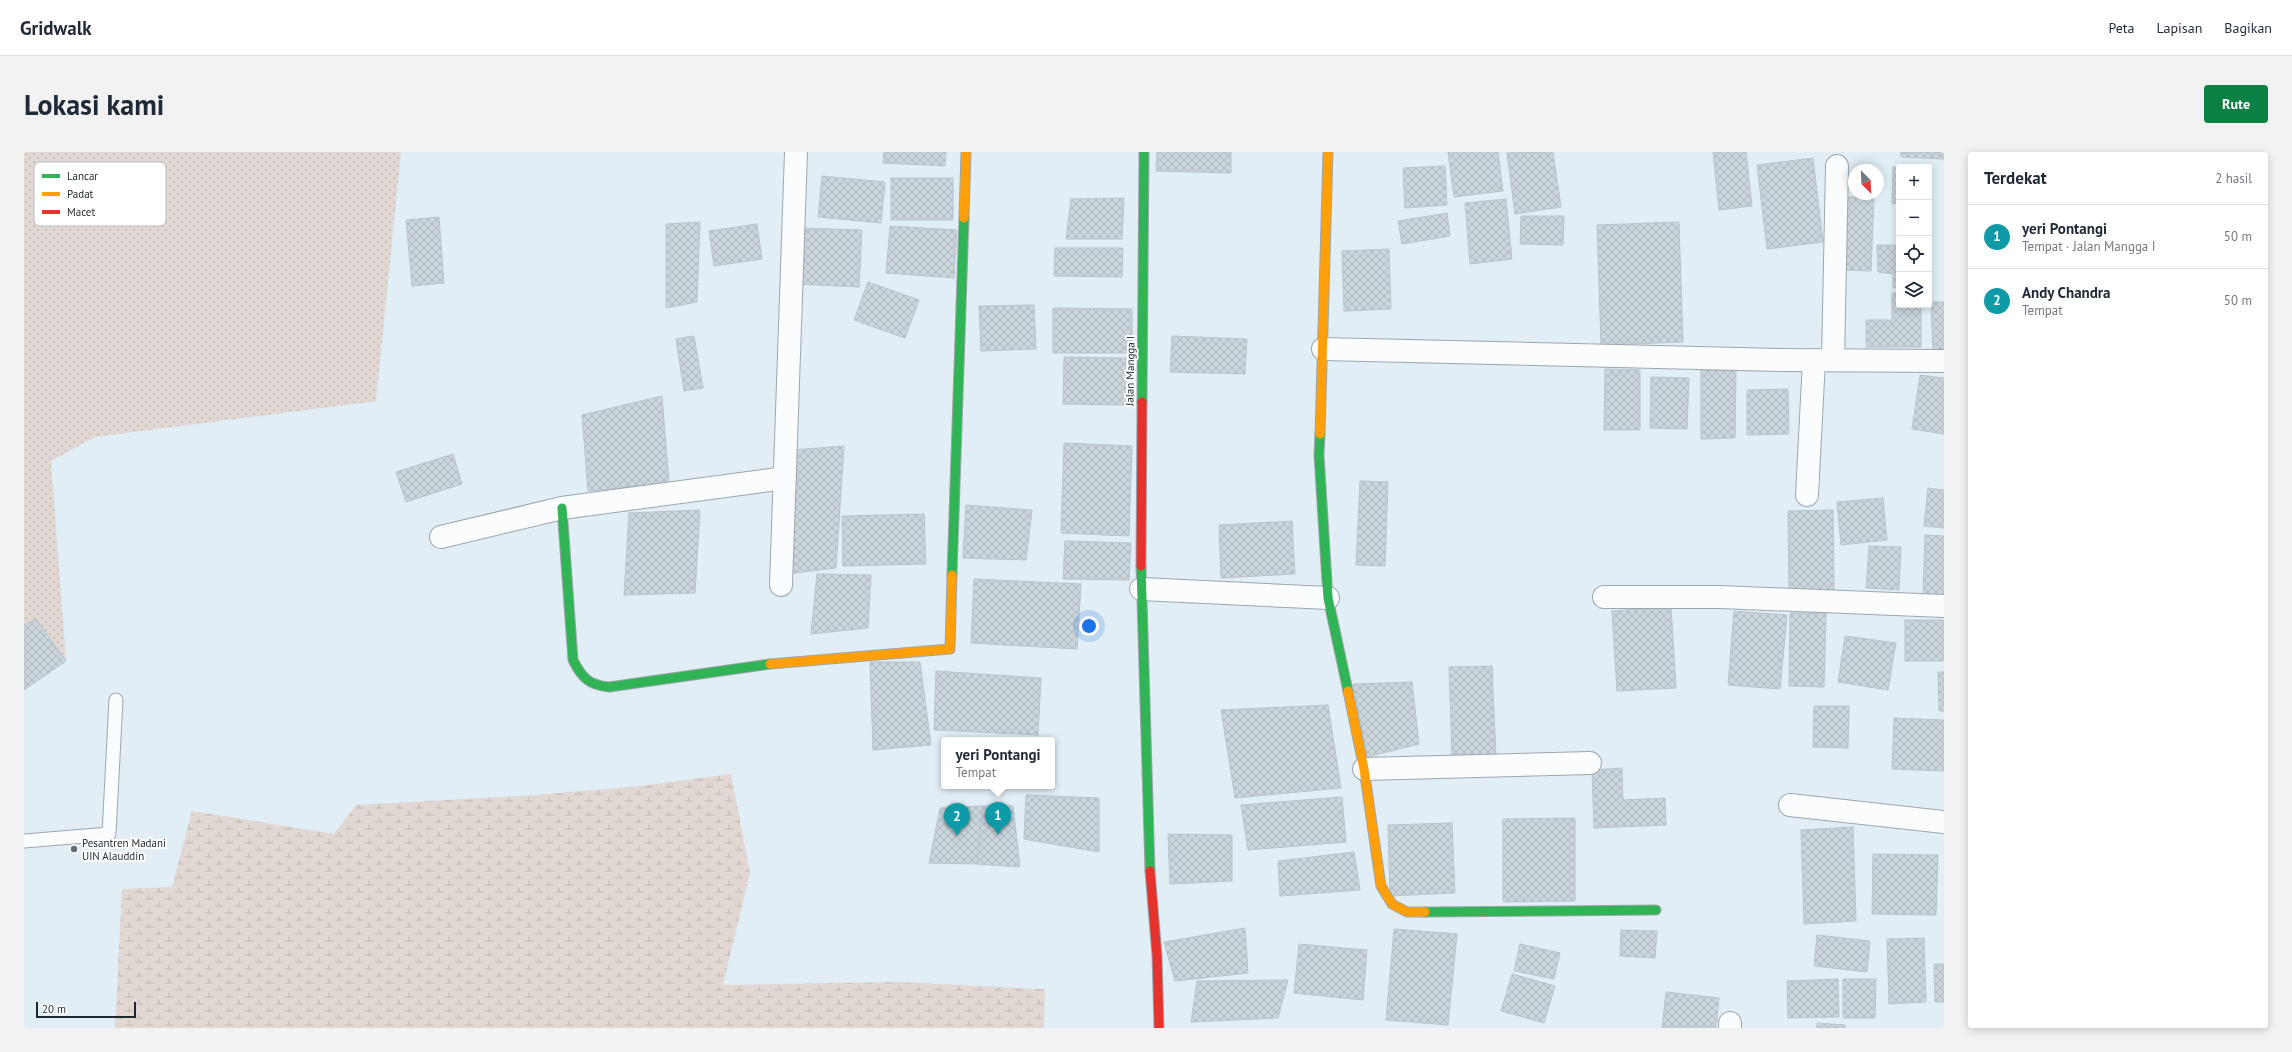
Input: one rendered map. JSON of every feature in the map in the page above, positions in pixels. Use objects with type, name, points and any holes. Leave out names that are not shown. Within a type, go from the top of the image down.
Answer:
[{"type":"street","points":[[781,584],[796,152]]},
{"type":"street","points":[[562,508],[573,660],[582,678],[591,685],[609,687],[775,662],[950,649],[966,152]]},
{"type":"street","name":"Jalan Mangga I","points":[[1144,152],[1141,589],[1150,874],[1157,956],[1159,1028]]},
{"type":"street","points":[[1328,152],[1323,349],[1318,455],[1328,598],[1364,769],[1381,886],[1386,897],[1398,908],[1407,912],[1656,910]]},
{"type":"street","points":[[1807,495],[1824,360],[1837,166]]},
{"type":"street","points":[[1323,349],[1824,360],[1944,361]]},
{"type":"street","points":[[441,537],[562,508],[785,478]]},
{"type":"street","points":[[1141,589],[1328,598]]},
{"type":"street","points":[[1604,597],[1720,596],[1944,606]]},
{"type":"street","points":[[1364,769],[1590,763]]},
{"type":"street","points":[[1790,805],[1944,822]]},
{"type":"lane","points":[[24,841],[109,834],[116,700]]},
{"type":"green space","points":[[24,152],[401,152],[376,401],[95,437],[51,461],[66,661],[36,619],[24,625]]},
{"type":"green space","points":[[731,774],[750,873],[723,985],[896,982],[1045,989],[1044,1028],[115,1028],[122,889],[172,887],[192,811],[334,834],[356,805],[536,795],[641,786]]},
{"type":"building","points":[[884,152],[946,152],[945,166],[883,163]]},
{"type":"building","points":[[1157,152],[1231,152],[1231,173],[1156,171]]},
{"type":"building","points":[[1448,152],[1498,152],[1503,191],[1454,197]]},
{"type":"building","points":[[1553,152],[1561,207],[1515,214],[1507,153]]},
{"type":"building","points":[[1713,152],[1746,152],[1752,206],[1719,210]]},
{"type":"building","points":[[1901,152],[1944,152],[1944,159],[1901,157]]},
{"type":"building","points":[[1813,158],[1823,242],[1767,249],[1757,165]]},
{"type":"building","points":[[1445,166],[1447,205],[1405,208],[1403,168]]},
{"type":"building","points":[[1893,167],[1896,167],[1896,203],[1892,204]]},
{"type":"building","points":[[822,176],[885,182],[881,223],[818,217]]},
{"type":"building","points":[[891,178],[953,178],[953,220],[891,220]]},
{"type":"building","points":[[1843,197],[1848,197],[1848,200],[1874,200],[1871,271],[1840,270]]},
{"type":"building","points":[[1124,198],[1122,239],[1066,239],[1071,199]]},
{"type":"building","points":[[1506,199],[1512,259],[1470,264],[1465,203]]},
{"type":"building","points":[[1447,213],[1450,236],[1402,244],[1398,221]]},
{"type":"building","points":[[1521,216],[1564,216],[1563,245],[1520,244]]},
{"type":"building","points":[[439,217],[444,283],[412,286],[406,220]]},
{"type":"building","points":[[700,222],[697,302],[666,308],[666,224]]},
{"type":"building","points":[[1679,222],[1683,342],[1601,345],[1597,225]]},
{"type":"building","points":[[757,224],[762,259],[714,266],[709,231]]},
{"type":"building","points":[[890,226],[957,230],[954,278],[886,273]]},
{"type":"building","points":[[799,228],[862,230],[859,287],[797,284]]},
{"type":"building","points":[[1877,245],[1896,245],[1896,288],[1893,288],[1893,274],[1878,272]]},
{"type":"building","points":[[1055,248],[1123,248],[1122,277],[1054,276]]},
{"type":"building","points":[[1389,249],[1391,309],[1344,311],[1342,251]]},
{"type":"building","points":[[868,282],[919,300],[905,338],[854,320]]},
{"type":"building","points":[[1892,293],[1896,293],[1896,308],[1921,308],[1921,347],[1866,347],[1866,320],[1892,320]]},
{"type":"building","points":[[1932,302],[1944,302],[1944,353],[1933,353]]},
{"type":"building","points":[[1034,305],[1036,349],[981,351],[979,306]]},
{"type":"building","points":[[1053,308],[1132,309],[1132,353],[1053,353]]},
{"type":"building","points":[[694,336],[703,388],[684,391],[676,339]]},
{"type":"building","points":[[1172,336],[1247,339],[1245,374],[1170,372]]},
{"type":"building","points":[[1064,357],[1126,358],[1126,405],[1063,404]]},
{"type":"building","points":[[1605,369],[1640,370],[1640,430],[1604,430]]},
{"type":"building","points":[[1701,370],[1736,371],[1735,438],[1701,439]]},
{"type":"building","points":[[1920,375],[1944,378],[1944,434],[1912,429]]},
{"type":"building","points":[[1651,377],[1689,378],[1687,429],[1650,428]]},
{"type":"building","points":[[1788,389],[1789,434],[1747,435],[1747,390]]},
{"type":"building","points":[[662,396],[669,483],[588,491],[582,415]]},
{"type":"building","points":[[1064,443],[1132,446],[1129,536],[1061,533]]},
{"type":"building","points":[[844,446],[836,568],[786,574],[792,450]]},
{"type":"building","points":[[453,454],[462,484],[406,502],[396,472]]},
{"type":"building","points":[[1360,481],[1388,482],[1385,566],[1356,565]]},
{"type":"building","points":[[1928,488],[1944,490],[1944,528],[1924,526]]},
{"type":"building","points":[[1883,498],[1887,540],[1841,545],[1837,502]]},
{"type":"building","points":[[966,505],[1032,510],[1026,560],[963,558]]},
{"type":"building","points":[[700,510],[695,593],[624,595],[629,513]]},
{"type":"building","points":[[1833,510],[1834,590],[1789,591],[1788,511]]},
{"type":"building","points":[[924,514],[926,564],[843,566],[842,516]]},
{"type":"building","points":[[1292,521],[1295,574],[1221,578],[1219,525]]},
{"type":"building","points":[[1925,535],[1944,536],[1944,596],[1923,596]]},
{"type":"building","points":[[1065,541],[1131,543],[1129,580],[1063,579]]},
{"type":"building","points":[[1869,546],[1901,547],[1899,590],[1866,588]]},
{"type":"building","points":[[817,574],[871,575],[868,628],[811,634]]},
{"type":"building","points":[[974,579],[1081,584],[1077,649],[971,643]]},
{"type":"building","points":[[1671,607],[1676,688],[1617,691],[1612,611]]},
{"type":"building","points":[[1734,611],[1787,615],[1780,689],[1728,685]]},
{"type":"building","points":[[1790,613],[1826,613],[1824,687],[1789,686]]},
{"type":"building","points":[[36,619],[66,661],[24,690],[24,625]]},
{"type":"building","points":[[1905,620],[1944,620],[1944,661],[1905,661]]},
{"type":"building","points":[[1845,636],[1896,643],[1888,690],[1838,682]]},
{"type":"building","points":[[870,662],[920,662],[931,745],[873,750]]},
{"type":"building","points":[[1492,666],[1496,757],[1452,759],[1449,667]]},
{"type":"building","points":[[936,671],[1041,678],[1038,735],[934,730]]},
{"type":"building","points":[[1938,672],[1944,672],[1944,711],[1939,711]]},
{"type":"building","points":[[1412,682],[1419,744],[1367,757],[1353,684]]},
{"type":"building","points":[[1328,705],[1341,788],[1235,798],[1221,710]]},
{"type":"building","points":[[1814,706],[1849,706],[1848,748],[1813,747]]},
{"type":"building","points":[[1894,718],[1944,720],[1944,771],[1892,769]]},
{"type":"building","points":[[1622,768],[1623,800],[1665,798],[1666,825],[1594,828],[1592,770]]},
{"type":"building","points":[[1026,795],[1099,798],[1099,852],[1024,839]]},
{"type":"building","points":[[1342,797],[1346,842],[1248,850],[1241,805]]},
{"type":"building","points":[[983,806],[977,864],[929,863],[940,808]]},
{"type":"building","points":[[983,806],[1013,806],[1020,867],[977,864]]},
{"type":"building","points":[[1575,818],[1575,901],[1503,902],[1503,819]]},
{"type":"building","points":[[1452,823],[1455,893],[1390,896],[1388,825]]},
{"type":"building","points":[[1853,827],[1856,921],[1804,924],[1801,830]]},
{"type":"building","points":[[1168,834],[1232,835],[1232,881],[1170,884]]},
{"type":"building","points":[[1354,852],[1360,890],[1280,896],[1278,861]]},
{"type":"building","points":[[1873,854],[1938,855],[1936,915],[1872,914]]},
{"type":"building","points":[[1245,928],[1248,973],[1175,981],[1164,942]]},
{"type":"building","points":[[1394,929],[1457,934],[1448,1025],[1386,1020]]},
{"type":"building","points":[[1621,930],[1657,931],[1655,958],[1620,956]]},
{"type":"building","points":[[1817,935],[1870,941],[1867,972],[1814,966]]},
{"type":"building","points":[[1924,938],[1926,1002],[1889,1004],[1887,939]]},
{"type":"building","points":[[1299,944],[1367,950],[1363,1000],[1294,993]]},
{"type":"building","points":[[1520,944],[1560,953],[1554,979],[1514,971]]},
{"type":"building","points":[[1934,964],[1944,964],[1944,1002],[1935,1002]]},
{"type":"building","points":[[1512,974],[1555,986],[1544,1023],[1501,1011]]},
{"type":"building","points":[[1838,979],[1839,1017],[1788,1018],[1787,981]]},
{"type":"building","points":[[1843,979],[1876,979],[1875,1018],[1843,1018]]},
{"type":"building","points":[[1288,980],[1278,1018],[1191,1022],[1197,981]]},
{"type":"building","points":[[1666,992],[1719,998],[1716,1028],[1662,1028]]},
{"type":"building","points":[[1817,1023],[1845,1025],[1845,1028],[1817,1028]]},
{"type":"traffic: fast","points":[[1142,402],[1144,152]]},
{"type":"traffic: fast","points":[[952,575],[964,218]]},
{"type":"traffic: fast","points":[[1320,434],[1319,455],[1328,598],[1348,691]]},
{"type":"traffic: fast","points":[[562,508],[573,660],[587,680],[609,687],[770,664]]},
{"type":"traffic: fast","points":[[1141,566],[1150,871]]},
{"type":"traffic: fast","points":[[1425,912],[1656,910]]},
{"type":"traffic: slow","points":[[964,218],[966,152]]},
{"type":"traffic: slow","points":[[1320,434],[1328,152]]},
{"type":"traffic: slow","points":[[770,664],[950,649],[952,575]]},
{"type":"traffic: slow","points":[[1348,691],[1364,769],[1381,886],[1392,904],[1407,912],[1425,912]]},
{"type":"traffic: jam","points":[[1141,566],[1142,402]]},
{"type":"traffic: jam","points":[[1150,871],[1157,956],[1159,1028]]},
{"type":"place","name":"yeri Pontangi","points":[[998,835]]},
{"type":"place","name":"Andy Chandra","points":[[957,836]]},
{"type":"place","name":"Pesantren Madani UIN Alauddin","points":[[74,849]]}]
